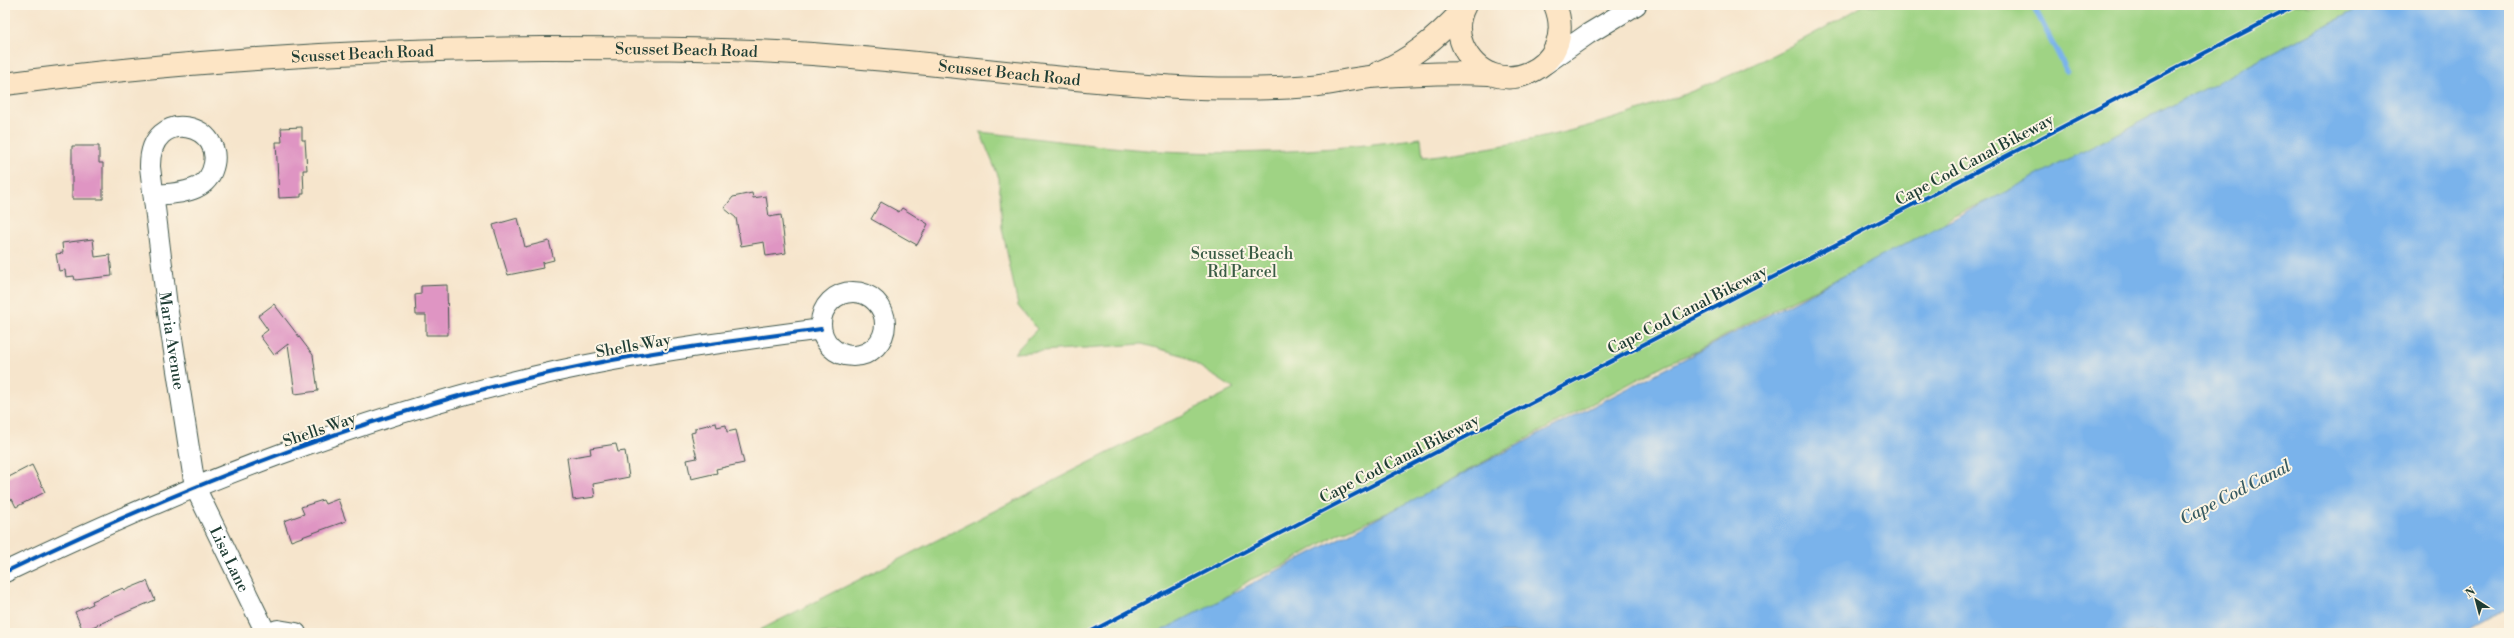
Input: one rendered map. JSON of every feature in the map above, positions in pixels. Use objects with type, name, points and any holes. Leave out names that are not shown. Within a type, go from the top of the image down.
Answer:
[{"type":"main road","name":"Scusset Beach Road","points":[[1463,9],[1459,27],[1461,42],[1467,55],[1477,66],[1490,74],[1503,78],[1530,74],[1542,66],[1553,54],[1559,39],[1560,22],[1555,5]]},
{"type":"main road","name":"Scusset Beach Road","points":[[1368,78],[1396,66],[1416,54],[1432,41],[1463,9]]},
{"type":"main road","name":"Scusset Beach Road","points":[[5,84],[134,68],[306,56],[480,49],[576,48],[820,54],[1109,82],[1205,88],[1311,86],[1368,78],[1451,73],[1490,74]]},
{"type":"street","name":"Scusset Beach Road","points":[[1542,66],[1588,34],[1636,5]]},
{"type":"street","name":"Maria Avenue","points":[[154,195],[167,306],[195,487]]},
{"type":"street","name":"Shells Way","points":[[5,572],[195,487],[273,456],[367,425],[556,372],[645,354],[821,329]]},
{"type":"street","name":"Lisa Lane","points":[[195,487],[266,633]]},
{"type":"street","points":[[269,633],[278,630],[296,633]]},
{"type":"green space","name":"Scusset Beach Rd Parcel","points":[[1864,5],[2365,5],[2005,194],[1954,215],[1926,237],[1791,301],[1695,352],[1666,364],[1461,474],[1417,500],[1338,534],[1286,564],[1250,580],[1226,597],[1160,633],[754,633],[1234,389],[1182,355],[1142,344],[1014,353],[1037,329],[1018,306],[1002,228],[999,178],[980,132],[1108,147],[1185,152],[1274,152],[1333,148],[1421,138],[1423,157],[1484,149],[1598,123],[1652,106],[1705,86],[1758,62],[1811,35]]},
{"type":"water","name":"Cape Cod Canal","points":[[2365,5],[2509,5],[2509,608],[2462,633],[1157,633]]},
{"type":"building","points":[[302,127],[302,140],[305,140],[307,170],[303,170],[304,194],[301,194],[301,197],[279,198],[276,142],[282,142],[281,128]]},
{"type":"building","points":[[72,146],[99,146],[99,163],[103,163],[103,199],[72,199]]},
{"type":"building","points":[[752,193],[753,198],[766,196],[769,217],[781,215],[786,253],[766,256],[764,242],[741,246],[736,218],[724,208],[733,197]]},
{"type":"building","points":[[881,202],[899,212],[902,208],[928,224],[917,245],[871,219]]},
{"type":"building","points":[[518,218],[525,247],[549,241],[554,260],[542,263],[543,268],[508,275],[493,225]]},
{"type":"building","points":[[93,239],[95,257],[110,255],[112,276],[75,280],[74,276],[66,277],[65,270],[59,271],[56,254],[63,253],[62,243]]},
{"type":"building","points":[[447,285],[448,335],[426,335],[426,315],[416,315],[415,295],[421,294],[421,286]]},
{"type":"building","points":[[274,304],[313,355],[318,391],[295,394],[288,344],[274,355],[260,336],[268,330],[258,316]]},
{"type":"building","points":[[716,423],[717,427],[726,425],[727,432],[736,430],[744,463],[716,469],[717,473],[691,479],[687,460],[697,458],[691,433],[695,432],[695,428]]},
{"type":"building","points":[[616,444],[618,452],[625,451],[629,477],[593,484],[595,497],[573,500],[567,458],[591,454],[590,448]]},
{"type":"building","points":[[32,465],[45,492],[16,507],[12,499],[5,503],[5,479]]},
{"type":"building","points":[[338,499],[346,521],[291,541],[284,521],[304,514],[301,507],[323,500],[325,504]]},
{"type":"building","points":[[147,581],[155,600],[83,631],[75,612],[93,604],[92,601],[123,588],[125,590]]},
{"type":"waterway","points":[[2033,5],[2067,71]]},
{"type":"cycle path","name":"Cape Cod Canal Bikeway","points":[[1088,633],[2297,5]]},
{"type":"cycle path","points":[[5,572],[207,482],[345,431],[415,409],[486,388],[591,364],[689,347],[821,329]]}]
